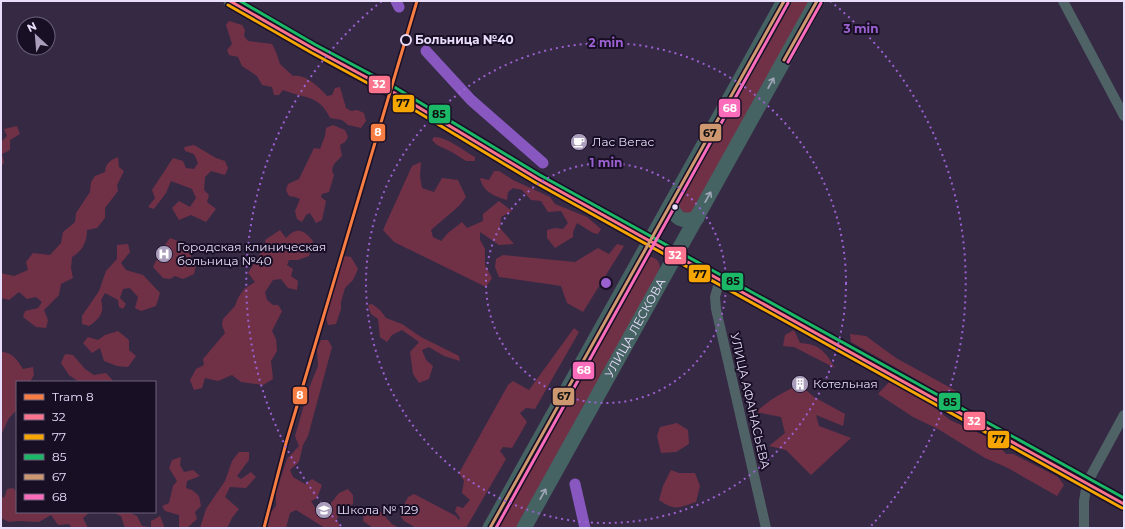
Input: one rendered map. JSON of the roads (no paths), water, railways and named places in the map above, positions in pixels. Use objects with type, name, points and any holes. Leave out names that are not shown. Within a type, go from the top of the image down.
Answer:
[{"type":"main road","points":[[490,528],[784,1]]},
{"type":"main road","name":"УЛИЦА ЛЕСКОВА","points":[[524,528],[817,1]]},
{"type":"main road","points":[[671,204],[675,215],[679,218],[685,220],[696,218]]},
{"type":"main road","points":[[650,241],[676,255]]},
{"type":"street","points":[[230,1],[314,49],[388,88],[538,179],[650,241]]},
{"type":"street","points":[[1063,1],[1124,116]]},
{"type":"street","points":[[676,255],[1124,504]]},
{"type":"street","name":"УЛИЦА АФАНАСЬЕВА","points":[[720,280],[715,297],[716,309],[766,528]]},
{"type":"street","points":[[1084,528],[1084,501],[1087,484],[1124,416]]},
{"type":"waterway","points":[[396,1],[399,7]]},
{"type":"waterway","points":[[426,51],[471,100],[543,163]]},
{"type":"waterway","points":[[575,484],[585,528]]},
{"type":"tram line","name":"8","points":[[264,528],[286,443],[417,1]]},
{"type":"place","name":"Больница №40","points":[[406,40]]},
{"type":"place","name":"Лас Вегас","points":[[579,142]]},
{"type":"place","name":"Городская клиническая больница №40","points":[[164,254]]},
{"type":"place","name":"Котельная","points":[[800,384]]},
{"type":"place","name":"Школа № 129","points":[[324,510]]}]
